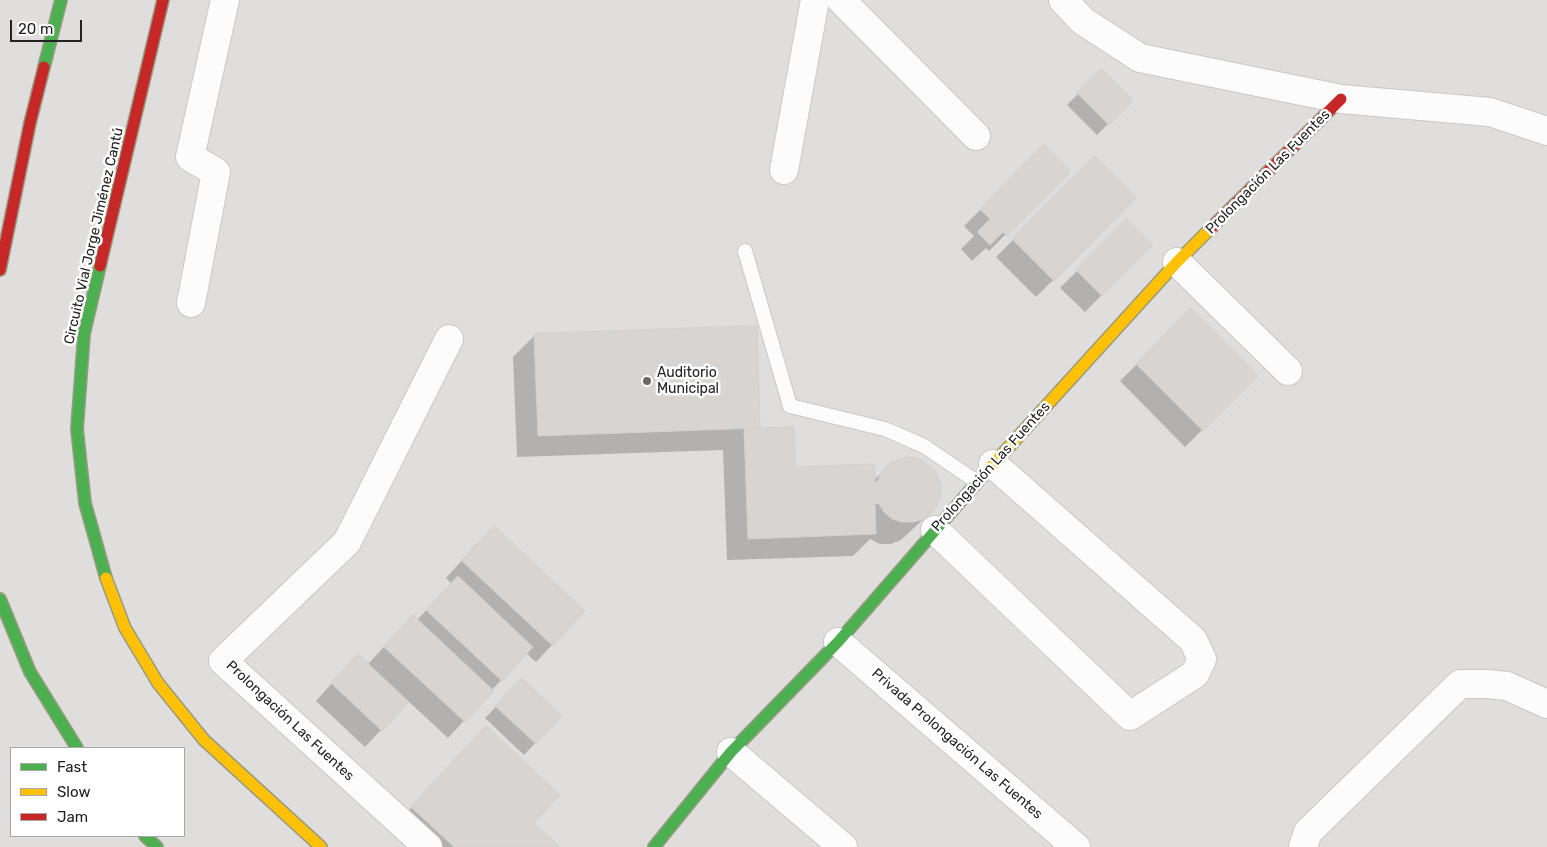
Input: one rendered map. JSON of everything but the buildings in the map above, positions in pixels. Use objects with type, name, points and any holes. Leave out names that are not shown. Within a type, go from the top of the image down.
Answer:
[{"type":"main road","points":[[0,270],[30,123],[61,0]]},
{"type":"main road","name":"Circuito Vial Jorge Jiménez Cantú","points":[[163,0],[84,334],[77,429],[84,503],[103,571],[125,628],[158,683],[204,740],[321,847]]},
{"type":"main road","name":"Prolongación Las Fuentes","points":[[654,847],[732,752],[838,642],[985,473],[1177,262],[1341,99]]},
{"type":"main road","points":[[0,600],[13,636],[29,670],[48,705],[76,747]]},
{"type":"main road","points":[[146,837],[157,847]]},
{"type":"street","points":[[191,303],[216,172],[190,157],[225,0]]},
{"type":"street","points":[[784,170],[815,0]]},
{"type":"street","points":[[841,0],[976,136]]},
{"type":"street","points":[[1063,0],[1083,21],[1140,58],[1341,99],[1490,112],[1547,131]]},
{"type":"street","points":[[1177,262],[1288,371]]},
{"type":"street","name":"Prolongación Las Fuentes","points":[[428,847],[223,661],[346,542],[449,339]]},
{"type":"street","points":[[935,530],[1130,716],[1195,674],[1202,659],[1192,640],[985,473]]},
{"type":"street","name":"Privada Prolongación Las Fuentes","points":[[838,642],[1076,847]]},
{"type":"street","points":[[1303,847],[1308,832],[1460,684],[1507,686],[1547,704]]},
{"type":"street","points":[[732,752],[843,847]]},
{"type":"lane","points":[[746,251],[790,406],[885,429],[985,473]]},
{"type":"shaded area","points":[[0,0],[1547,0],[1547,847],[0,847]]},
{"type":"traffic: fast","points":[[44,67],[61,0]]},
{"type":"traffic: fast","points":[[100,266],[84,334],[77,429],[85,503],[106,578]]},
{"type":"traffic: fast","points":[[654,847],[731,752],[838,642],[987,471]]},
{"type":"traffic: fast","points":[[0,599],[30,672],[76,747]]},
{"type":"traffic: fast","points":[[146,837],[157,847]]},
{"type":"traffic: slow","points":[[987,471],[1177,262],[1212,227]]},
{"type":"traffic: slow","points":[[106,578],[125,628],[158,683],[204,740],[321,847]]},
{"type":"traffic: jam","points":[[100,266],[163,0]]},
{"type":"traffic: jam","points":[[0,270],[30,123],[44,67]]},
{"type":"traffic: jam","points":[[1212,227],[1341,99]]},
{"type":"place","name":"Auditorio Municipal","points":[[647,381]]}]
